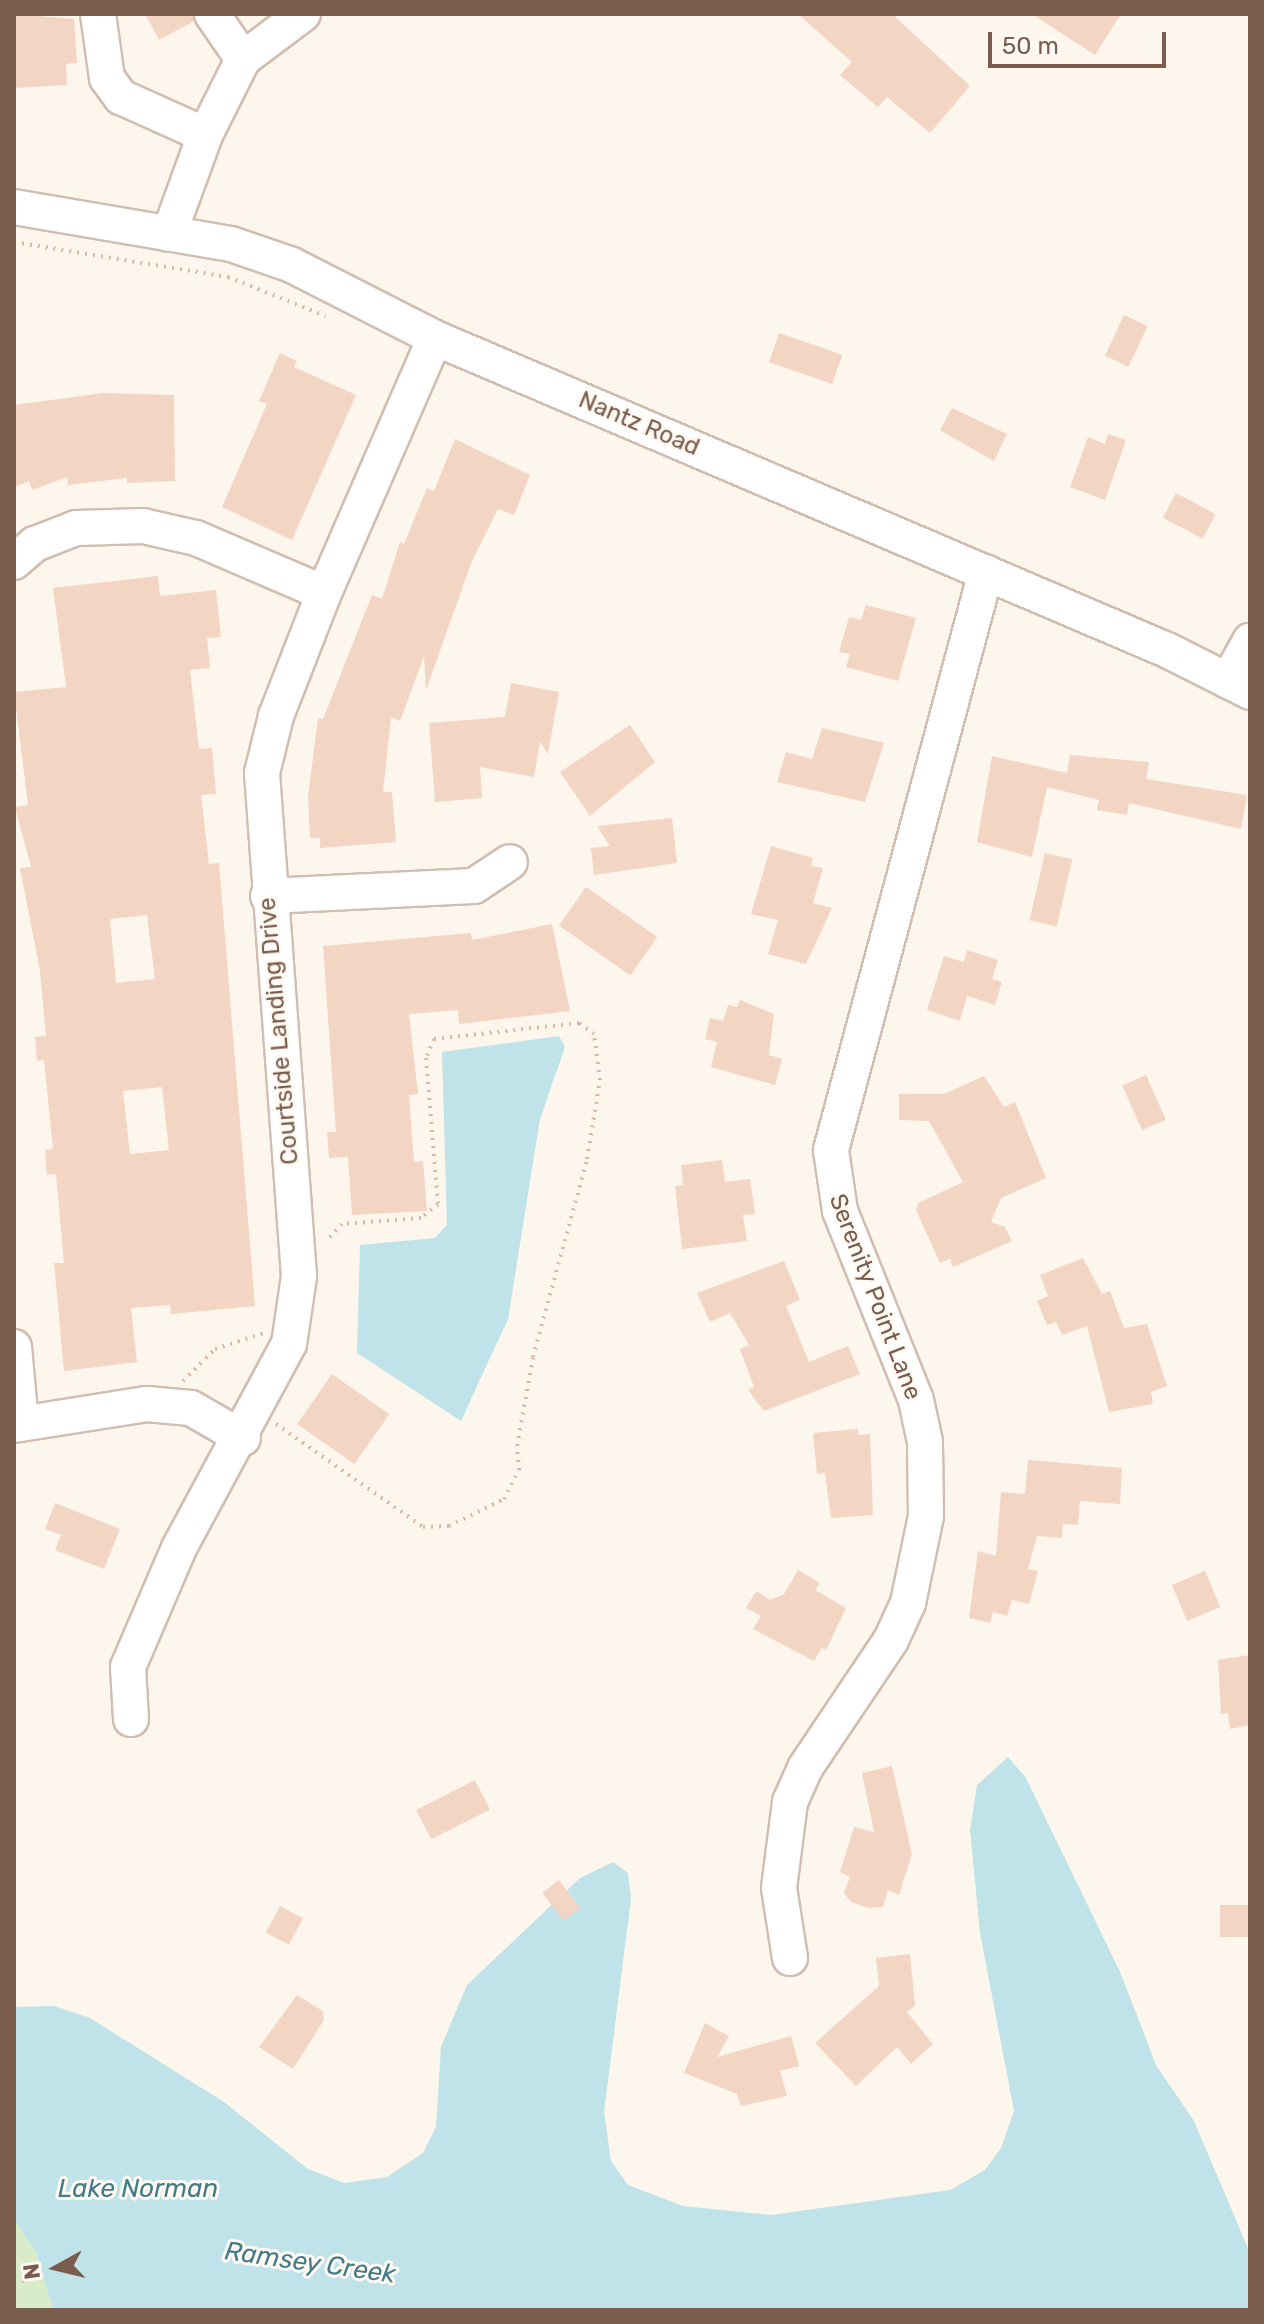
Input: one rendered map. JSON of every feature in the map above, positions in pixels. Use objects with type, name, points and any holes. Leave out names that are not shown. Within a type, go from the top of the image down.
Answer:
[{"type":"street","points":[[98,14],[107,78],[121,97],[205,135]]},
{"type":"street","points":[[212,14],[243,59]]},
{"type":"street","points":[[169,234],[205,135],[243,59],[303,14]]},
{"type":"street","name":"Nantz Road","points":[[14,207],[231,244],[292,265],[435,338],[986,572],[1239,687]]},
{"type":"street","name":"Courtside Landing Drive","points":[[131,1719],[128,1667],[179,1548],[243,1438],[289,1344],[299,1276],[268,896],[262,773],[276,716],[324,593],[435,338]]},
{"type":"street","points":[[14,562],[35,544],[76,528],[143,526],[196,538],[324,593]]},
{"type":"street","name":"Serenity Point Lane","points":[[790,1958],[779,1888],[790,1802],[805,1768],[891,1640],[908,1603],[926,1516],[925,1442],[916,1400],[840,1211],[831,1150],[986,572]]},
{"type":"street","points":[[1239,687],[1250,641]]},
{"type":"street","points":[[268,896],[474,886],[510,862]]},
{"type":"street","points":[[14,1347],[18,1425],[147,1404],[191,1408],[243,1438]]},
{"type":"path","points":[[14,242],[228,277],[329,318]]},
{"type":"path","points":[[274,1424],[423,1527],[449,1526],[504,1499],[519,1470],[517,1446],[533,1357],[587,1159],[600,1080],[594,1034],[579,1023],[434,1039],[426,1058],[438,1204],[421,1218],[342,1224],[317,1254]]},
{"type":"path","points":[[180,1386],[195,1363],[215,1349],[249,1333],[266,1334]]},
{"type":"path","points":[[14,2282],[24,2281]]},
{"type":"green space","points":[[14,2219],[36,2252],[53,2310],[14,2310]]},
{"type":"water","points":[[559,1036],[565,1047],[540,1119],[508,1319],[461,1421],[357,1353],[360,1245],[435,1238],[447,1225],[442,1052]]},
{"type":"water","name":"Lake Norman","points":[[1008,1757],[1026,1778],[1121,1974],[1156,2065],[1194,2121],[1250,2253],[1250,2310],[53,2310],[36,2252],[14,2219],[14,2007],[54,2006],[90,2018],[224,2102],[308,2169],[344,2183],[387,2177],[423,2153],[436,2127],[441,2047],[467,1985],[580,1878],[613,1862],[628,1873],[631,1899],[604,2112],[611,2161],[628,2185],[683,2206],[771,2215],[950,2190],[985,2170],[1001,2148],[1014,2111],[980,1933],[970,1830],[977,1785]]},
{"type":"building","points":[[14,14],[74,19],[77,63],[66,64],[67,85],[14,88]]},
{"type":"building","points":[[145,14],[192,14],[194,21],[159,40]]},
{"type":"building","points":[[798,14],[892,14],[970,86],[930,133],[887,97],[878,107],[840,75],[852,62]]},
{"type":"building","points":[[1032,14],[1121,14],[1095,55]]},
{"type":"building","points":[[1124,315],[1148,326],[1129,367],[1105,356]]},
{"type":"building","points":[[779,333],[842,355],[832,384],[769,362]]},
{"type":"building","points":[[280,353],[297,361],[294,367],[356,395],[292,540],[222,507],[267,404],[259,401]]},
{"type":"building","points":[[103,393],[174,395],[175,481],[127,483],[127,478],[68,485],[67,477],[32,490],[29,481],[14,487],[14,405]]},
{"type":"building","points":[[952,408],[1007,434],[994,461],[940,430]]},
{"type":"building","points":[[1108,434],[1126,440],[1105,500],[1070,487],[1088,437],[1105,444]]},
{"type":"building","points":[[455,439],[530,475],[514,515],[498,509],[472,561],[426,690],[424,656],[400,721],[391,717],[383,792],[392,792],[396,842],[320,848],[320,838],[310,838],[308,797],[318,718],[323,719],[372,595],[382,599],[400,542],[404,544],[427,488],[434,491]]},
{"type":"building","points":[[1176,493],[1216,514],[1203,539],[1163,518]]},
{"type":"building","points":[[158,576],[160,596],[216,590],[221,637],[207,638],[210,668],[190,670],[199,749],[212,748],[216,794],[201,795],[209,864],[219,863],[255,1306],[171,1314],[170,1305],[131,1308],[137,1362],[64,1371],[54,1263],[64,1263],[56,1174],[47,1175],[45,1150],[53,1149],[44,1060],[37,1061],[35,1037],[46,1036],[40,971],[20,868],[31,867],[15,807],[28,805],[14,692],[66,687],[53,588]],"holes":[[[147,915],[155,979],[116,983],[110,919]],[[162,1087],[169,1150],[130,1154],[123,1091]]]},
{"type":"building","points":[[866,605],[916,618],[898,681],[846,667],[850,654],[839,652],[849,617],[861,620]]},
{"type":"building","points":[[511,683],[559,692],[548,754],[540,742],[534,777],[480,767],[482,798],[435,802],[429,723],[505,717]]},
{"type":"building","points":[[630,725],[655,762],[590,816],[560,772]]},
{"type":"building","points":[[822,728],[884,743],[865,802],[777,782],[786,752],[812,759]]},
{"type":"building","points":[[1070,755],[1149,762],[1146,779],[1247,795],[1241,829],[1129,803],[1127,815],[1097,810],[1099,800],[1047,787],[1032,857],[977,842],[992,756],[1067,773]]},
{"type":"building","points":[[672,818],[677,863],[594,875],[591,848],[610,846],[597,826]]},
{"type":"building","points":[[771,846],[813,858],[811,866],[823,868],[813,903],[832,908],[806,964],[768,954],[778,920],[751,914]]},
{"type":"building","points":[[1045,853],[1072,859],[1057,927],[1029,920]]},
{"type":"building","points":[[586,887],[657,937],[630,975],[559,926]]},
{"type":"building","points":[[552,924],[570,1011],[459,1024],[458,1010],[409,1014],[418,1094],[409,1095],[414,1162],[423,1161],[427,1211],[352,1215],[348,1157],[329,1158],[327,1132],[336,1132],[323,946],[471,933],[472,940]]},
{"type":"building","points":[[967,950],[998,960],[992,979],[1002,982],[995,1005],[967,996],[960,1021],[927,1010],[944,956],[964,962]]},
{"type":"building","points":[[740,1000],[774,1014],[769,1055],[782,1059],[775,1085],[711,1067],[717,1042],[705,1039],[710,1018],[723,1021],[728,1005],[737,1007]]},
{"type":"building","points":[[1146,1075],[1166,1120],[1142,1130],[1122,1086]]},
{"type":"building","points":[[984,1076],[1004,1107],[1015,1102],[1046,1178],[1001,1198],[991,1222],[1005,1227],[1012,1241],[953,1267],[950,1259],[940,1263],[916,1210],[918,1203],[963,1182],[929,1121],[899,1120],[899,1094],[944,1094]]},
{"type":"building","points":[[722,1160],[725,1182],[750,1179],[755,1214],[743,1215],[747,1241],[682,1249],[675,1186],[683,1185],[681,1165]]},
{"type":"building","points":[[1083,1258],[1102,1294],[1110,1291],[1124,1328],[1147,1324],[1167,1386],[1151,1392],[1153,1404],[1109,1412],[1087,1326],[1062,1335],[1056,1322],[1047,1325],[1037,1301],[1048,1296],[1040,1275]]},
{"type":"building","points":[[784,1261],[800,1300],[786,1306],[809,1362],[848,1346],[860,1374],[764,1411],[748,1390],[754,1387],[740,1349],[749,1345],[730,1313],[710,1322],[697,1293]]},
{"type":"building","points":[[332,1374],[389,1414],[354,1464],[297,1424]]},
{"type":"building","points":[[858,1429],[858,1435],[870,1434],[873,1515],[831,1518],[825,1473],[817,1474],[813,1433]]},
{"type":"building","points":[[1028,1460],[1122,1468],[1120,1504],[1080,1501],[1078,1525],[1063,1524],[1062,1538],[1037,1536],[1028,1569],[1038,1571],[1029,1604],[1012,1600],[1007,1616],[993,1612],[990,1623],[969,1618],[978,1551],[996,1556],[1001,1492],[1025,1494]]},
{"type":"building","points":[[55,1503],[120,1529],[104,1569],[55,1550],[61,1535],[45,1529]]},
{"type":"building","points":[[798,1570],[820,1583],[815,1590],[846,1608],[826,1650],[822,1648],[814,1661],[753,1629],[761,1616],[746,1608],[756,1591],[770,1600],[784,1594]]},
{"type":"building","points":[[1205,1571],[1220,1607],[1187,1621],[1172,1585]]},
{"type":"building","points":[[1250,1655],[1250,1725],[1230,1729],[1228,1713],[1221,1714],[1218,1660]]},
{"type":"building","points":[[892,1766],[912,1854],[899,1895],[888,1890],[883,1907],[869,1908],[851,1902],[844,1893],[850,1877],[840,1872],[854,1827],[874,1832],[862,1773]]},
{"type":"building","points":[[475,1780],[490,1809],[431,1839],[416,1810]]},
{"type":"building","points":[[559,1880],[580,1908],[563,1921],[542,1893]]},
{"type":"building","points":[[1220,1905],[1250,1905],[1250,1937],[1220,1937]]},
{"type":"building","points":[[280,1906],[303,1918],[289,1945],[266,1932]]},
{"type":"building","points":[[910,1954],[915,2006],[907,2012],[933,2044],[911,2064],[897,2047],[856,2086],[815,2043],[879,1986],[876,1958]]},
{"type":"building","points":[[297,1995],[323,2011],[324,2020],[293,2069],[259,2047]]},
{"type":"building","points":[[705,2023],[729,2036],[717,2057],[791,2036],[799,2066],[780,2071],[787,2096],[741,2106],[737,2094],[684,2073]]},
{"type":"water label","name":"Ramsey Creek","points":[[310,2263]]}]
